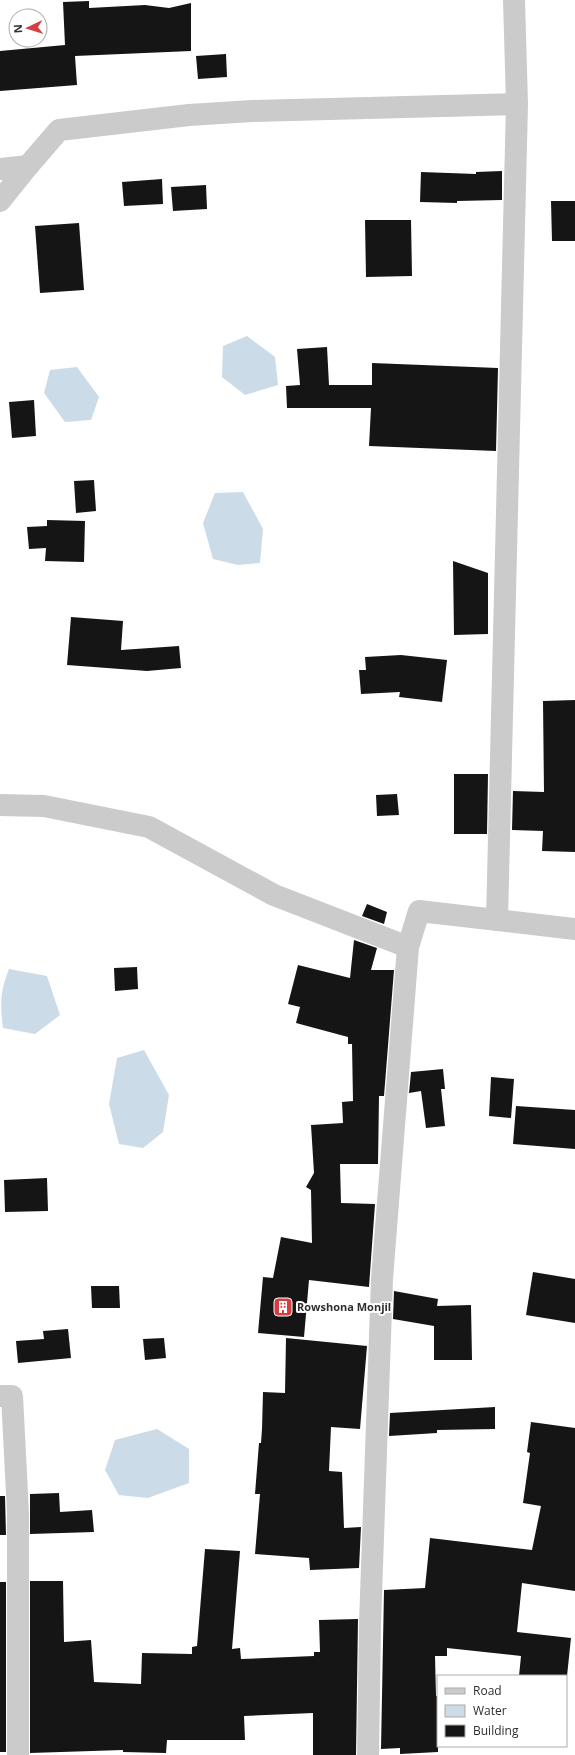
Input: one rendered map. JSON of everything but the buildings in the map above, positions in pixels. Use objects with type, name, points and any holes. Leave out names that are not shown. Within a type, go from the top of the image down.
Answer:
[{"type":"street","points":[[497,920],[517,104],[514,0]]},
{"type":"street","points":[[0,201],[59,130],[189,115],[517,104]]},
{"type":"street","points":[[0,169],[28,166]]},
{"type":"street","points":[[0,805],[44,806],[149,827],[274,895],[408,947]]},
{"type":"street","points":[[368,1755],[370,1624],[382,1279],[408,947],[419,911],[575,929]]},
{"type":"street","points":[[0,1396],[12,1396],[13,1404],[18,1513],[18,1755]]},
{"type":"water","points":[[247,336],[275,357],[278,385],[245,395],[222,377],[223,346]]},
{"type":"water","points":[[77,367],[99,397],[91,420],[65,422],[44,393],[50,370]]},
{"type":"water","points":[[243,492],[263,529],[260,563],[238,565],[213,559],[203,523],[215,493]]},
{"type":"water","points":[[9,969],[47,976],[60,1015],[35,1034],[3,1028],[1,1011],[2,998],[4,984]]},
{"type":"water","points":[[144,1050],[169,1095],[163,1132],[143,1148],[119,1144],[109,1104],[117,1058]]},
{"type":"water","points":[[157,1429],[189,1449],[189,1483],[148,1498],[119,1495],[105,1470],[115,1440]]},
{"type":"place","name":"Rowshona Monjil","points":[[283,1307]]}]
